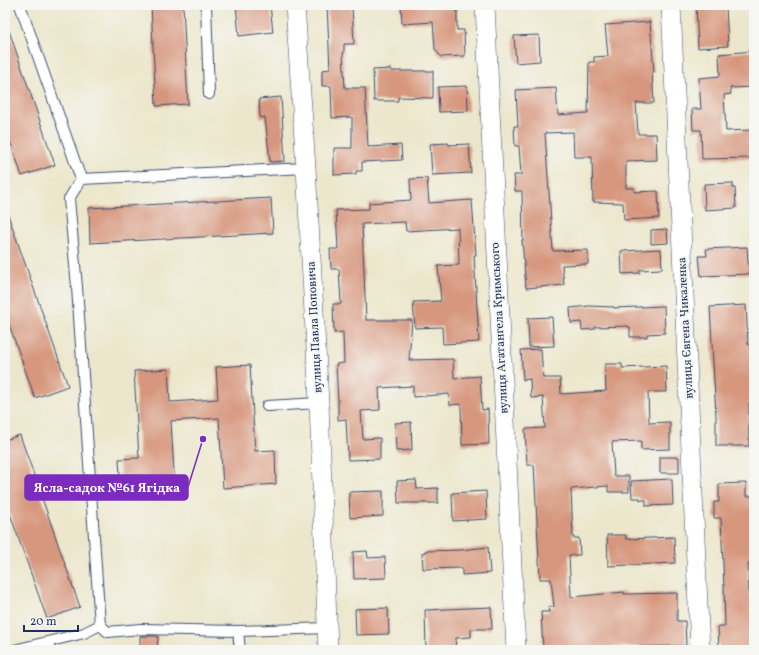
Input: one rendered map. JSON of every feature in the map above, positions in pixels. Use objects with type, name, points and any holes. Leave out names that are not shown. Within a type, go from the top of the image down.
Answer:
[{"type":"street","name":"вулиця Павла Поповича","points":[[295,5],[319,403],[328,650]]},
{"type":"street","name":"вулиця Агатангела Кримського","points":[[484,5],[516,650]]},
{"type":"street","name":"вулиця Євгена Чикаленка","points":[[671,5],[700,650]]},
{"type":"lane","points":[[20,5],[81,179]]},
{"type":"lane","points":[[206,5],[209,94]]},
{"type":"lane","points":[[81,179],[306,168]]},
{"type":"lane","points":[[81,179],[68,198],[78,303],[100,625],[108,632],[140,629],[238,631],[327,628]]},
{"type":"lane","points":[[267,406],[319,403]]},
{"type":"lane","points":[[14,650],[49,646],[84,633],[100,625]]},
{"type":"lane","points":[[238,631],[240,650]]},
{"type":"building","points":[[151,5],[183,5],[188,104],[156,106]]},
{"type":"building","points":[[236,5],[270,5],[273,32],[239,36]]},
{"type":"building","points":[[327,5],[352,5],[354,44],[344,44],[343,53],[345,88],[365,88],[368,147],[401,145],[402,160],[362,162],[362,171],[356,171],[356,174],[334,175],[334,148],[352,148],[352,117],[332,118],[331,86],[322,86],[322,70],[330,69]]},
{"type":"building","points":[[401,5],[457,5],[457,30],[464,30],[465,56],[441,57],[435,49],[433,22],[402,24]]},
{"type":"building","points":[[696,5],[726,5],[728,46],[698,48]]},
{"type":"building","points":[[650,22],[654,72],[652,72],[654,103],[636,103],[638,134],[656,134],[657,160],[626,161],[626,188],[634,188],[634,192],[658,191],[659,218],[624,220],[623,203],[593,202],[592,157],[574,157],[573,132],[545,133],[553,251],[588,250],[588,264],[562,265],[564,285],[526,288],[522,240],[522,191],[515,191],[514,175],[521,175],[519,146],[515,146],[514,126],[518,126],[516,90],[556,88],[558,115],[588,113],[589,62],[594,62],[594,57],[608,56],[605,25]]},
{"type":"building","points":[[7,25],[55,165],[22,176],[5,126],[5,26]]},
{"type":"building","points":[[539,35],[540,61],[516,63],[514,36]]},
{"type":"building","points":[[754,51],[754,87],[730,88],[731,94],[724,95],[726,131],[754,130],[754,143],[751,143],[752,158],[702,159],[701,130],[693,130],[692,109],[701,109],[699,78],[720,76],[719,54]]},
{"type":"building","points":[[391,69],[391,71],[433,71],[433,98],[398,97],[398,101],[374,101],[373,70]]},
{"type":"building","points":[[467,86],[468,111],[439,112],[438,87]]},
{"type":"building","points":[[281,97],[285,161],[270,162],[265,117],[260,118],[259,99]]},
{"type":"building","points":[[448,143],[449,145],[469,144],[471,173],[432,175],[430,144]]},
{"type":"building","points":[[427,178],[429,203],[472,200],[476,255],[474,255],[479,342],[443,344],[442,327],[415,328],[413,302],[441,301],[438,266],[459,265],[458,228],[406,231],[405,222],[362,224],[366,320],[412,320],[409,360],[453,359],[454,378],[480,376],[482,410],[488,409],[489,444],[462,445],[461,404],[450,405],[449,394],[413,397],[413,386],[379,388],[380,410],[361,411],[363,439],[380,438],[380,459],[348,460],[346,419],[338,420],[336,364],[344,363],[343,332],[334,333],[333,304],[341,304],[339,269],[331,269],[330,249],[338,249],[336,210],[369,209],[369,203],[411,200],[410,179]]},
{"type":"building","points":[[733,183],[733,188],[735,188],[736,208],[705,210],[704,184]]},
{"type":"building","points":[[271,198],[273,233],[90,243],[89,208]]},
{"type":"building","points":[[5,212],[7,212],[68,386],[35,398],[5,313]]},
{"type":"building","points":[[667,229],[668,243],[651,244],[651,230]]},
{"type":"building","points":[[747,247],[749,274],[701,276],[699,256],[707,256],[706,249]]},
{"type":"building","points":[[661,249],[662,269],[639,270],[640,273],[622,274],[621,251]]},
{"type":"building","points":[[746,305],[753,402],[749,402],[749,446],[716,446],[716,416],[710,307]]},
{"type":"building","points":[[589,306],[614,308],[664,306],[665,333],[647,334],[647,337],[630,337],[630,327],[628,326],[595,327],[595,329],[582,330],[581,322],[571,323],[570,308]]},
{"type":"building","points":[[552,317],[554,346],[529,347],[528,318]]},
{"type":"building","points":[[541,349],[543,378],[560,378],[561,394],[606,391],[605,364],[622,364],[622,368],[666,366],[667,392],[648,392],[649,423],[670,422],[670,449],[641,450],[641,441],[612,442],[614,476],[629,476],[629,492],[608,492],[608,486],[571,489],[573,538],[579,538],[580,555],[569,555],[571,597],[624,592],[624,594],[677,593],[677,621],[685,621],[686,646],[623,646],[543,650],[541,612],[549,612],[548,607],[554,607],[551,579],[540,579],[534,465],[527,465],[525,429],[545,428],[543,397],[531,398],[530,379],[523,380],[521,350]]},
{"type":"building","points":[[250,365],[255,451],[275,450],[276,484],[223,488],[219,418],[171,421],[175,490],[121,494],[119,459],[139,458],[134,371],[168,369],[170,402],[218,399],[216,367]]},
{"type":"building","points":[[411,422],[412,450],[396,451],[395,423]]},
{"type":"building","points":[[20,435],[80,607],[47,619],[5,500],[5,440]]},
{"type":"building","points":[[660,457],[679,457],[679,473],[660,473]]},
{"type":"building","points":[[672,479],[673,505],[646,506],[646,500],[632,498],[631,481]]},
{"type":"building","points":[[416,480],[417,489],[438,488],[438,503],[398,503],[397,481]]},
{"type":"building","points":[[746,483],[746,496],[754,496],[754,564],[748,564],[749,594],[754,594],[754,650],[719,650],[718,626],[725,626],[724,587],[721,518],[714,518],[714,502],[719,502],[719,484]]},
{"type":"building","points":[[383,491],[383,516],[350,518],[349,492]]},
{"type":"building","points":[[486,491],[487,519],[453,521],[452,493]]},
{"type":"building","points":[[607,535],[626,535],[626,539],[674,537],[675,563],[608,566]]},
{"type":"building","points":[[488,547],[490,573],[462,575],[462,568],[423,569],[422,553],[425,551],[461,550]]},
{"type":"building","points":[[367,551],[368,558],[385,557],[386,578],[354,579],[353,552]]},
{"type":"building","points":[[491,607],[492,629],[471,629],[471,637],[456,638],[455,650],[426,650],[425,610]]},
{"type":"building","points":[[388,608],[389,634],[356,635],[355,609]]},
{"type":"building","points":[[140,636],[158,636],[157,650],[140,650]]},
{"type":"place","name":"Ясла-садок №61 Ягідка","points":[[203,439]]}]
